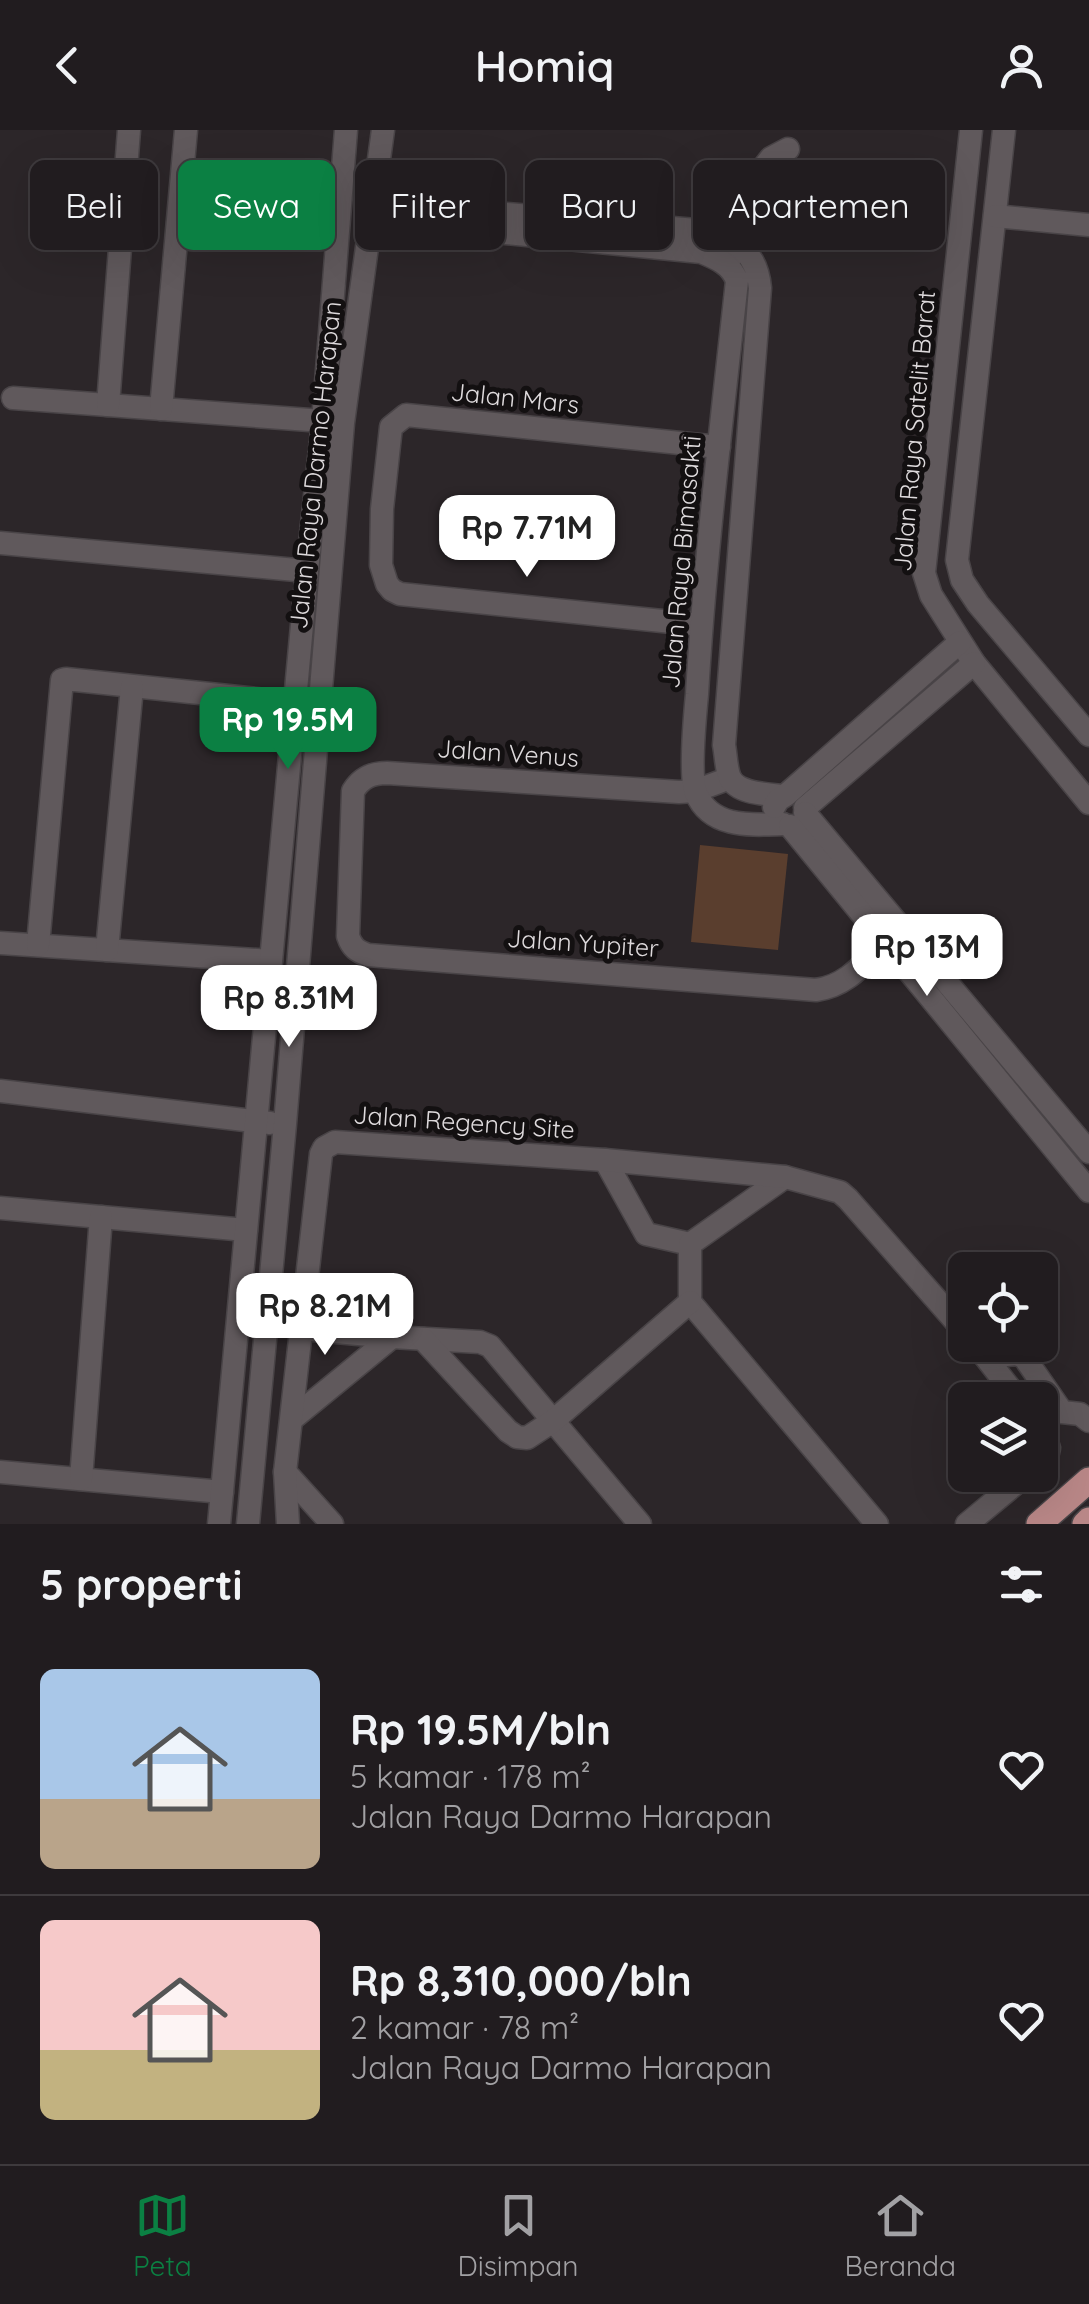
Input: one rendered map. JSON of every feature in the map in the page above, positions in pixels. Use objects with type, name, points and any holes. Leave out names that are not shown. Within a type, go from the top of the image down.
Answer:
[{"type":"main road","points":[[1038,1524],[1089,1480]]},
{"type":"street","points":[[108,405],[129,130]]},
{"type":"street","points":[[161,409],[186,130]]},
{"type":"street","name":"Jalan Raya Darmo Harapan","points":[[219,1524],[323,421],[345,130]]},
{"type":"street","name":"Jalan Raya Darmo Harapan","points":[[248,1524],[343,424],[383,130]]},
{"type":"street","name":"Jalan Raya Satelit Barat","points":[[971,130],[924,573],[931,595],[974,663],[1089,802]]},
{"type":"street","points":[[1004,130],[957,560],[962,580],[978,604],[1089,735]]},
{"type":"street","points":[[732,255],[757,198],[764,167],[788,149]]},
{"type":"street","points":[[732,255],[708,231],[447,209],[440,212],[439,220],[444,227],[732,255],[754,261],[760,288],[724,745],[730,778],[737,786],[792,810],[1089,1152]]},
{"type":"street","points":[[996,216],[1089,225]]},
{"type":"street","name":"Jalan Raya Bimasakti","points":[[695,791],[693,745],[701,625],[737,281],[732,255]]},
{"type":"street","points":[[14,398],[323,421]]},
{"type":"street","name":"Jalan Mars","points":[[701,625],[400,594],[387,584],[381,566],[382,508],[391,427],[406,415],[719,447]]},
{"type":"street","points":[[0,543],[307,571]]},
{"type":"street","points":[[792,810],[960,642]]},
{"type":"street","points":[[695,791],[716,817],[741,825],[792,810],[974,663]]},
{"type":"street","points":[[38,945],[61,682],[66,679],[295,703]]},
{"type":"street","points":[[107,950],[132,687]]},
{"type":"street","name":"Jalan Venus","points":[[349,857],[353,792],[358,782],[377,773],[679,792],[695,791],[730,778]]},
{"type":"street","points":[[792,810],[886,942],[1089,1191]]},
{"type":"street","name":"Jalan Yupiter","points":[[349,857],[348,936],[351,946],[368,955],[816,990],[846,981],[886,942]]},
{"type":"street","points":[[0,943],[271,961]]},
{"type":"street","points":[[0,1091],[285,1124]]},
{"type":"street","name":"Jalan Regency Site","points":[[288,1524],[285,1472],[321,1154],[328,1144],[342,1141],[786,1177],[840,1192],[848,1198],[948,1313]]},
{"type":"street","name":"Jalan Regency Site","points":[[605,1160],[646,1234],[690,1244]]},
{"type":"street","points":[[786,1177],[690,1244],[690,1302],[856,1512],[878,1524]]},
{"type":"street","points":[[0,1208],[246,1230]]},
{"type":"street","points":[[80,1479],[101,1217]]},
{"type":"street","points":[[423,1339],[508,1432],[526,1438],[553,1421],[690,1302]]},
{"type":"street","points":[[302,1329],[480,1342],[490,1346],[640,1524]]},
{"type":"street","points":[[292,1419],[392,1338]]},
{"type":"street","points":[[990,1362],[1005,1382]]},
{"type":"street","points":[[1027,1362],[1062,1412]]},
{"type":"street","points":[[1058,1415],[1080,1414],[1089,1420]]},
{"type":"street","points":[[0,1472],[222,1492]]},
{"type":"street","points":[[285,1472],[332,1524]]},
{"type":"street","points":[[967,1524],[1006,1492]]},
{"type":"shaded area","points":[[700,845],[788,854],[778,950],[691,942]]}]
